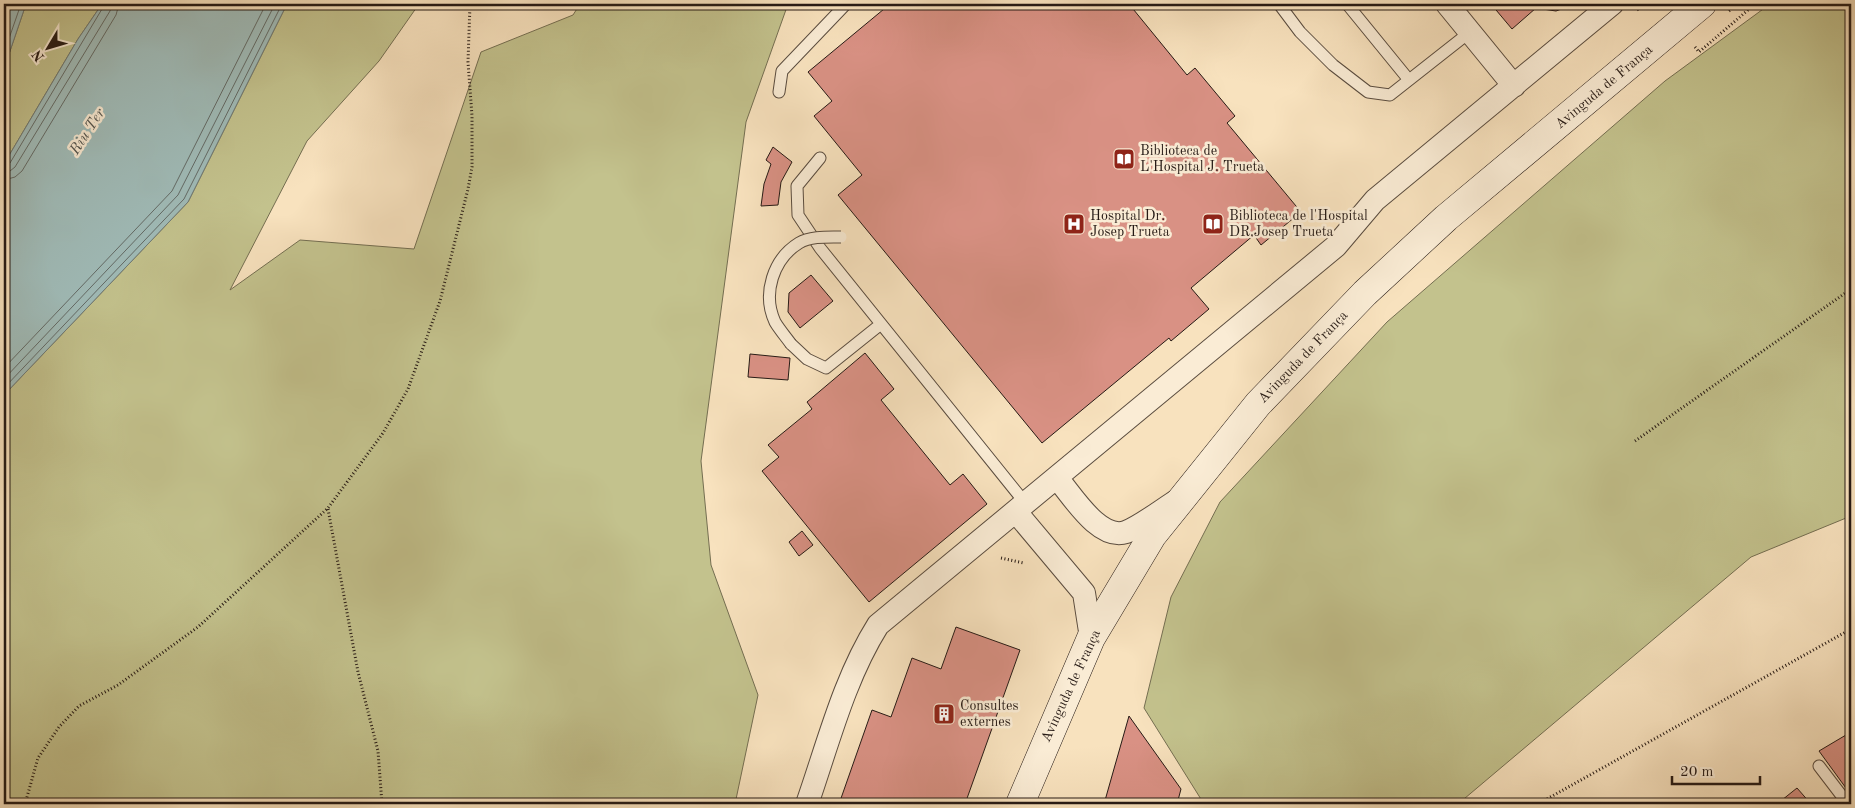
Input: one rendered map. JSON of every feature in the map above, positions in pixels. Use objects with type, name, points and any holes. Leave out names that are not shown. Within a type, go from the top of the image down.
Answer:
[{"type":"main road","name":"Avinguda de França","points":[[1020,804],[1092,638],[1152,536],[1258,404],[1366,293],[1446,218],[1702,4]]},
{"type":"street","points":[[1447,4],[1514,86]]},
{"type":"street","points":[[807,804],[859,658],[878,625],[1336,246],[1375,200],[1612,4]]},
{"type":"street","points":[[1057,478],[1097,526],[1111,532],[1126,532],[1183,496]]},
{"type":"street","points":[[1021,508],[1049,551],[1084,593],[1092,638]]},
{"type":"lane","points":[[779,92],[782,71],[846,4]]},
{"type":"lane","points":[[1279,4],[1300,32],[1333,65],[1368,92],[1390,95],[1470,32]]},
{"type":"lane","points":[[1347,4],[1409,80]]},
{"type":"lane","points":[[820,158],[797,186],[798,215],[820,248],[882,324],[1021,508]]},
{"type":"lane","points":[[841,237],[821,237],[799,243],[786,256],[772,274],[770,295],[775,321],[791,344],[807,359],[826,368],[882,324]]},
{"type":"lane","points":[[1819,766],[1848,804]]},
{"type":"path","points":[[25,804],[38,758],[59,727],[80,706],[118,685],[198,627],[328,508],[383,433],[408,390],[440,302],[456,243],[472,166],[472,116],[468,62],[468,9],[470,4]]},
{"type":"path","points":[[1636,441],[1851,289]]},
{"type":"path","points":[[328,508],[358,672],[378,751],[382,804]]},
{"type":"path","points":[[994,556],[1032,565],[1049,551]]},
{"type":"path","points":[[1538,804],[1851,629]]},
{"type":"shaded area","points":[[26,4],[102,4],[78,39],[4,164],[4,62],[9,54]]},
{"type":"shaded area","points":[[287,4],[419,4],[379,61],[307,141],[230,290],[300,240],[414,249],[481,52],[573,15],[580,4],[788,4],[746,122],[701,461],[711,565],[758,695],[735,804],[4,804],[4,395],[188,202]]},
{"type":"shaded area","points":[[1770,4],[1851,4],[1851,516],[1751,557],[1458,804],[1204,804],[1144,708],[1171,597],[1220,502],[1387,322],[1665,81]]},
{"type":"water","points":[[4,4],[26,4],[9,54],[4,62]]},
{"type":"water","name":"Riu Ter","points":[[102,4],[287,4],[188,202],[4,395],[4,164],[78,39]]},
{"type":"building","name":"Hospital Dr. Josep Trueta","points":[[890,4],[1129,4],[1187,75],[1195,68],[1235,116],[1227,123],[1301,212],[1261,245],[1254,235],[1191,288],[1209,309],[1171,341],[1169,338],[1042,443],[838,195],[862,175],[814,116],[832,101],[808,72]]},
{"type":"building","points":[[1491,4],[1575,4],[1556,11],[1536,8],[1512,29]]},
{"type":"building","points":[[773,147],[792,162],[781,182],[778,205],[761,206],[764,184],[771,164],[766,160]]},
{"type":"building","points":[[811,275],[833,301],[800,328],[788,312],[789,293]]},
{"type":"building","points":[[865,353],[894,389],[881,400],[950,485],[963,474],[987,504],[869,602],[762,471],[779,457],[768,445],[812,409],[807,402]]},
{"type":"building","points":[[750,354],[790,358],[788,380],[748,377]]},
{"type":"building","points":[[802,531],[813,545],[799,556],[789,542]]},
{"type":"building","name":"Consultes externes","points":[[956,627],[1020,650],[965,804],[839,804],[872,710],[891,717],[912,658],[941,669]]},
{"type":"building","points":[[1129,716],[1181,789],[1177,804],[1104,804]]},
{"type":"building","points":[[1851,732],[1851,795],[1819,751]]},
{"type":"building","points":[[1797,788],[1811,804],[1777,804]]},
{"type":"place","name":"Biblioteca de L'Hospital J. Trueta","points":[[1124,159]]},
{"type":"place","name":"Hospital Dr. Josep Trueta","points":[[1074,224]]},
{"type":"place","name":"Biblioteca de l'Hospital DR.Josep Trueta","points":[[1213,224]]},
{"type":"place","name":"Consultes externes","points":[[944,714]]}]
